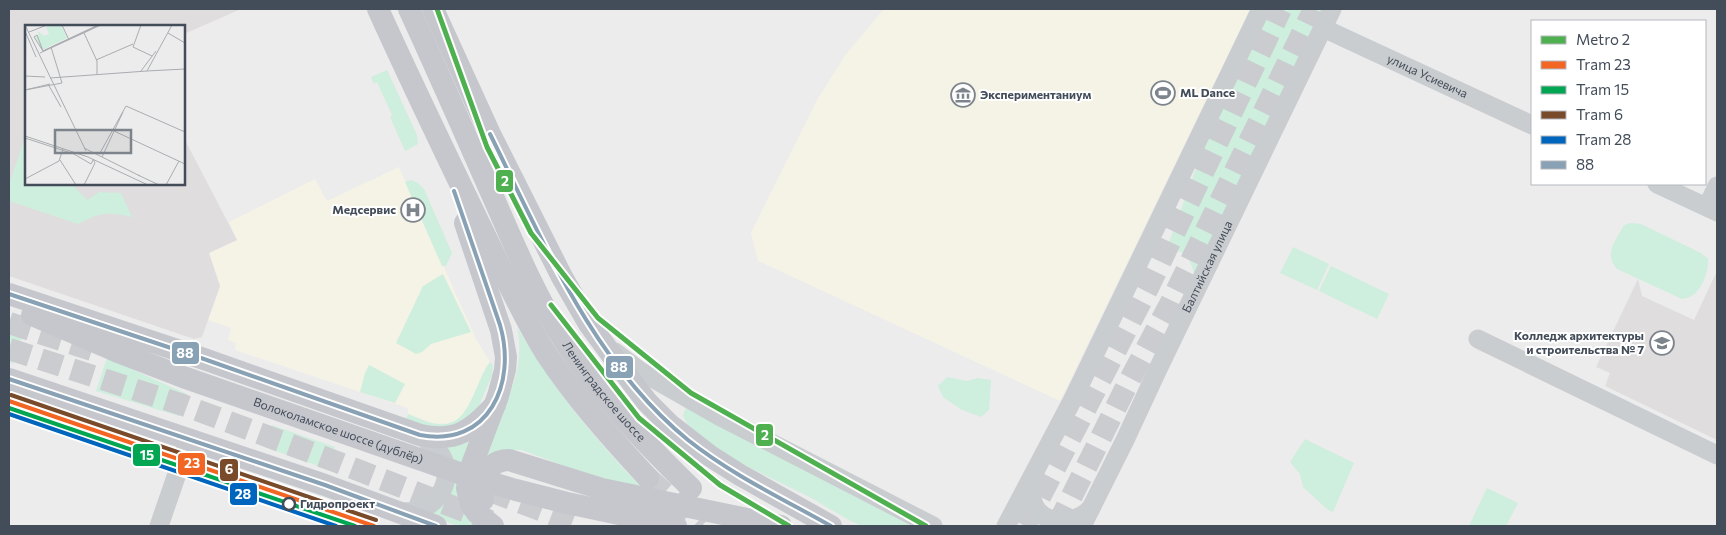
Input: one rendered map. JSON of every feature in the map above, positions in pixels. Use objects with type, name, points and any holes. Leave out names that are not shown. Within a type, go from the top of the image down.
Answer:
[{"type":"main road","name":"Ленинградское шоссе","points":[[378,9],[510,288],[540,343],[590,413],[648,478]]},
{"type":"main road","points":[[433,9],[490,134],[562,277],[596,334],[647,402],[670,425],[690,441],[740,475],[831,526]]},
{"type":"main road","name":"Ленинградское шоссе","points":[[414,18],[523,265],[550,316],[577,360],[607,400],[691,488]]},
{"type":"main road","points":[[414,18],[490,134]]},
{"type":"main road","points":[[414,87],[471,239],[504,341],[506,357],[504,370],[495,404],[470,470],[467,488],[471,504],[477,513],[495,526]]},
{"type":"main road","points":[[9,294],[214,362],[420,435],[443,438],[464,432],[481,421],[495,404]]},
{"type":"main road","name":"Волоколамское шоссе (дублёр)","points":[[9,304],[118,352],[183,377],[474,477],[567,503],[676,526]]},
{"type":"main road","points":[[9,379],[316,482],[406,518],[436,526]]},
{"type":"main road","points":[[495,526],[482,498],[482,488],[484,477],[489,467],[502,460],[509,460],[602,490],[781,526]]},
{"type":"street","points":[[1006,526],[1073,399],[1262,9]]},
{"type":"street","name":"Балтийская улица","points":[[1082,526],[1332,9]]},
{"type":"street","name":"улица Усиевича","points":[[1322,28],[1531,126]]},
{"type":"street","points":[[1659,185],[1712,209],[1717,186]]},
{"type":"street","points":[[596,334],[640,371],[744,429],[933,526]]},
{"type":"street","points":[[1478,339],[1717,455]]},
{"type":"street","points":[[406,518],[405,513],[416,512],[425,508],[440,494],[446,475],[443,459],[433,445],[420,435]]},
{"type":"street","points":[[159,526],[189,439]]},
{"type":"street","points":[[1034,473],[1031,487],[1034,502],[1037,510],[1046,517],[1056,520],[1077,518],[1087,513],[1093,505]]},
{"type":"shaded area","points":[[9,9],[241,9],[185,34],[185,25],[25,25],[25,185],[185,185],[185,140],[237,240],[209,253],[220,286],[202,337],[194,339],[9,276]]},
{"type":"shaded area","points":[[884,9],[1250,9],[1060,401],[758,261],[751,233],[817,100],[846,54]]},
{"type":"shaded area","points":[[399,167],[476,339],[490,362],[467,408],[460,418],[448,424],[432,423],[408,414],[408,408],[235,350],[236,343],[228,340],[231,328],[208,320],[220,286],[209,253],[237,240],[229,222],[315,179],[327,201]]},
{"type":"shaded area","name":"Колледж архитектуры и строительства № 7","points":[[1717,271],[1717,440],[1605,386],[1610,373],[1596,367],[1638,279],[1642,296],[1694,320]]},
{"type":"green space","points":[[1268,9],[1323,9],[1194,278],[1192,266],[1187,257],[1168,245],[1212,124]]},
{"type":"green space","points":[[387,70],[417,135],[418,144],[405,151],[377,82],[374,84],[371,77]]},
{"type":"green space","points":[[24,140],[25,185],[73,185],[87,200],[99,192],[121,193],[132,217],[105,214],[78,224],[9,201],[9,185]]},
{"type":"green space","points":[[411,180],[418,183],[424,189],[452,253],[446,266],[442,266],[405,182]]},
{"type":"green space","points":[[1631,223],[1641,224],[1701,253],[1708,259],[1705,278],[1702,285],[1693,295],[1682,299],[1617,269],[1611,258],[1612,247],[1624,225]]},
{"type":"green space","points":[[1293,247],[1329,264],[1317,290],[1280,273]]},
{"type":"green space","points":[[1331,266],[1389,294],[1377,319],[1319,291]]},
{"type":"green space","points":[[443,274],[471,332],[431,344],[422,352],[416,354],[396,343],[423,286]]},
{"type":"green space","points":[[9,317],[26,325],[13,364],[9,362]]},
{"type":"green space","points":[[517,327],[558,390],[606,449],[640,486],[613,481],[567,467],[522,450],[506,450],[480,466],[516,375],[519,361]]},
{"type":"green space","points":[[107,358],[187,394],[179,416],[96,391]]},
{"type":"green space","points":[[490,362],[493,365],[492,375],[477,411],[455,430],[405,422],[408,414],[438,424],[449,423],[458,419],[465,411]]},
{"type":"green space","points":[[369,365],[405,384],[395,403],[360,392]]},
{"type":"green space","points":[[947,377],[966,381],[978,378],[991,380],[989,410],[981,417],[962,410],[943,397],[938,386]]},
{"type":"green space","points":[[687,405],[918,526],[870,527],[859,525],[846,519],[813,499],[740,463],[702,439],[689,427],[683,415]]},
{"type":"green space","points":[[272,425],[335,447],[327,469],[264,447]]},
{"type":"green space","points":[[1305,439],[1354,463],[1333,512],[1328,510],[1303,487],[1300,474],[1290,462]]},
{"type":"green space","points":[[474,440],[469,520],[474,526],[458,526],[427,515],[436,508],[443,449]]},
{"type":"green space","points":[[1487,488],[1518,503],[1506,526],[1469,526]]},
{"type":"tunnel","points":[[1025,526],[1148,288],[1281,9]]},
{"type":"tunnel","points":[[1057,526],[1127,385],[1169,306],[1314,9]]},
{"type":"tunnel","points":[[9,323],[92,350]]},
{"type":"tunnel","points":[[9,349],[183,405],[490,521]]},
{"type":"tunnel","points":[[648,478],[702,526]]},
{"type":"tunnel","points":[[490,491],[582,526]]},
{"type":"metro line","name":"2","points":[[437,9],[487,147],[531,233],[598,318],[691,393],[926,526]]},
{"type":"metro line","name":"2","points":[[551,305],[639,418],[720,485],[789,526]]},
{"type":"tram line","name":"6","points":[[11,395],[376,520]]},
{"type":"tram line","name":"23","points":[[9,401],[374,526]]},
{"type":"tram line","name":"15","points":[[9,408],[355,526]]},
{"type":"tram line","name":"28","points":[[9,414],[336,526]]},
{"type":"transit line","name":"88","points":[[490,134],[551,258],[573,298],[624,375],[654,409],[705,453],[758,486],[831,526]]},
{"type":"transit line","name":"88","points":[[9,294],[204,359],[420,435],[444,436],[464,431],[480,421],[492,407],[500,389],[504,368],[504,347],[500,325],[454,191]]},
{"type":"transit line","name":"88","points":[[9,379],[325,485],[436,526]]},
{"type":"place","name":"ML Dance","points":[[1163,93]]},
{"type":"place","name":"Экспериментаниум","points":[[963,95]]},
{"type":"place","name":"Медсервис","points":[[413,210]]},
{"type":"place","name":"Колледж архитектуры и строительства № 7","points":[[1662,343]]},
{"type":"place","name":"Гидропроект","points":[[289,504]]}]
